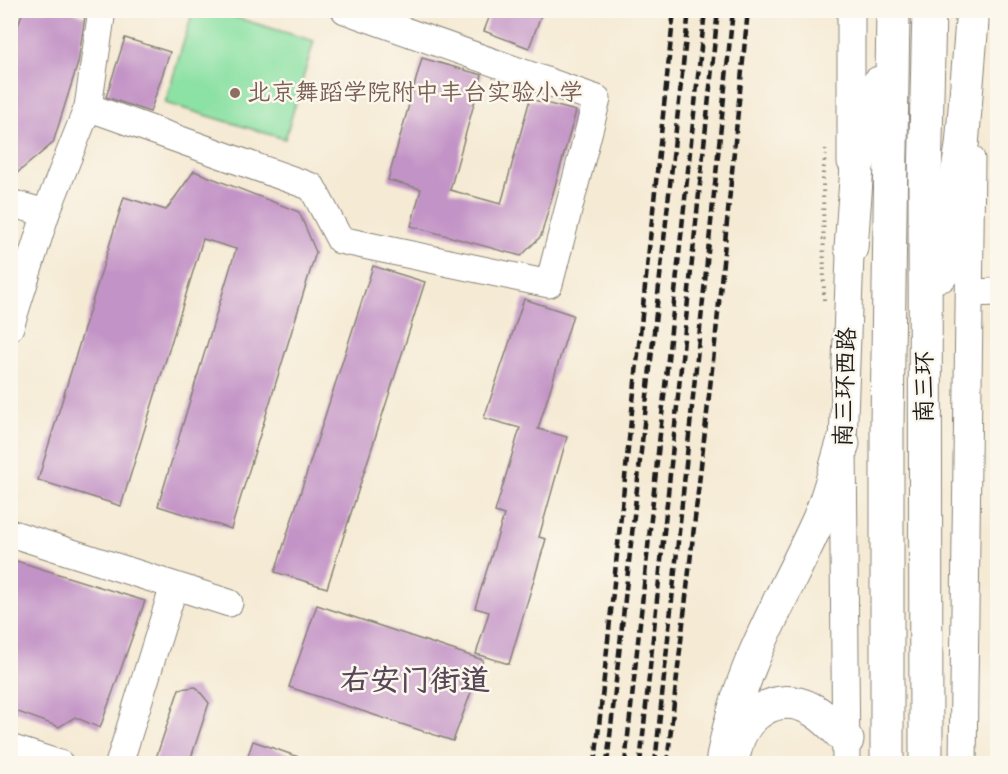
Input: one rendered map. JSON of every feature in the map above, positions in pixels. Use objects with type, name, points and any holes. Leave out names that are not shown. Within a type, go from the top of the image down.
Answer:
[{"type":"main road","points":[[851,248],[858,167],[878,87],[891,10]]},
{"type":"main road","name":"南三环","points":[[887,764],[891,10]]},
{"type":"main road","name":"南三环","points":[[927,764],[925,182],[929,10]]},
{"type":"main road","points":[[926,420],[936,311],[962,146],[972,16]]},
{"type":"main road","points":[[722,764],[728,724],[745,673],[819,518],[843,443]]},
{"type":"main road","points":[[926,633],[945,764]]},
{"type":"main road","points":[[733,764],[736,744],[748,719],[762,708],[792,702],[811,709],[847,752]]},
{"type":"street","points":[[10,327],[46,213],[88,106],[102,10]]},
{"type":"street","points":[[88,106],[312,187],[340,240],[549,284],[597,99],[345,10]]},
{"type":"street","name":"南三环西路","points":[[847,752],[843,443],[851,248],[851,10]]},
{"type":"street","points":[[963,764],[972,16]]},
{"type":"street","points":[[10,203],[46,213]]},
{"type":"street","points":[[970,293],[998,292]]},
{"type":"street","points":[[10,533],[229,603]]},
{"type":"street","points":[[119,764],[174,586]]},
{"type":"street","points":[[10,748],[60,764]]},
{"type":"path","points":[[824,302],[823,174],[827,144]]},
{"type":"green space","points":[[193,11],[214,11],[314,41],[285,139],[165,103]]},
{"type":"building","points":[[23,10],[69,10],[85,16],[78,63],[53,143],[10,179],[10,51]]},
{"type":"building","points":[[492,10],[543,10],[529,48],[484,31]]},
{"type":"building","points":[[125,38],[170,52],[150,112],[106,97]]},
{"type":"building","points":[[422,58],[482,75],[450,190],[501,204],[530,99],[576,111],[541,236],[521,256],[411,226],[421,189],[388,180]]},
{"type":"building","points":[[194,171],[299,212],[316,252],[231,529],[158,506],[236,249],[203,239],[121,506],[38,480],[124,197],[166,210]]},
{"type":"building","points":[[373,266],[425,282],[327,588],[275,572]]},
{"type":"building","points":[[524,299],[573,315],[538,429],[567,437],[539,537],[546,539],[509,664],[476,654],[489,612],[475,608],[504,515],[495,512],[520,428],[484,418]]},
{"type":"building","points":[[10,559],[145,601],[100,728],[75,717],[59,727],[10,709]]},
{"type":"building","points":[[317,605],[483,660],[453,741],[289,687]]},
{"type":"building","points":[[196,687],[209,703],[189,764],[154,764],[179,689]]},
{"type":"building","points":[[253,741],[310,761],[309,764],[245,764]]},
{"type":"railway","points":[[595,764],[674,10]]},
{"type":"railway","points":[[607,764],[689,10]]},
{"type":"railway","points":[[625,764],[705,10]]},
{"type":"railway","points":[[640,764],[718,10]]},
{"type":"railway","points":[[655,764],[733,10]]},
{"type":"railway","points":[[667,764],[715,343],[748,10]]},
{"type":"place","name":"北京舞蹈学院附中丰台实验小学","points":[[235,93]]},
{"type":"district","name":"右安门街道","points":[[415,681]]}]
